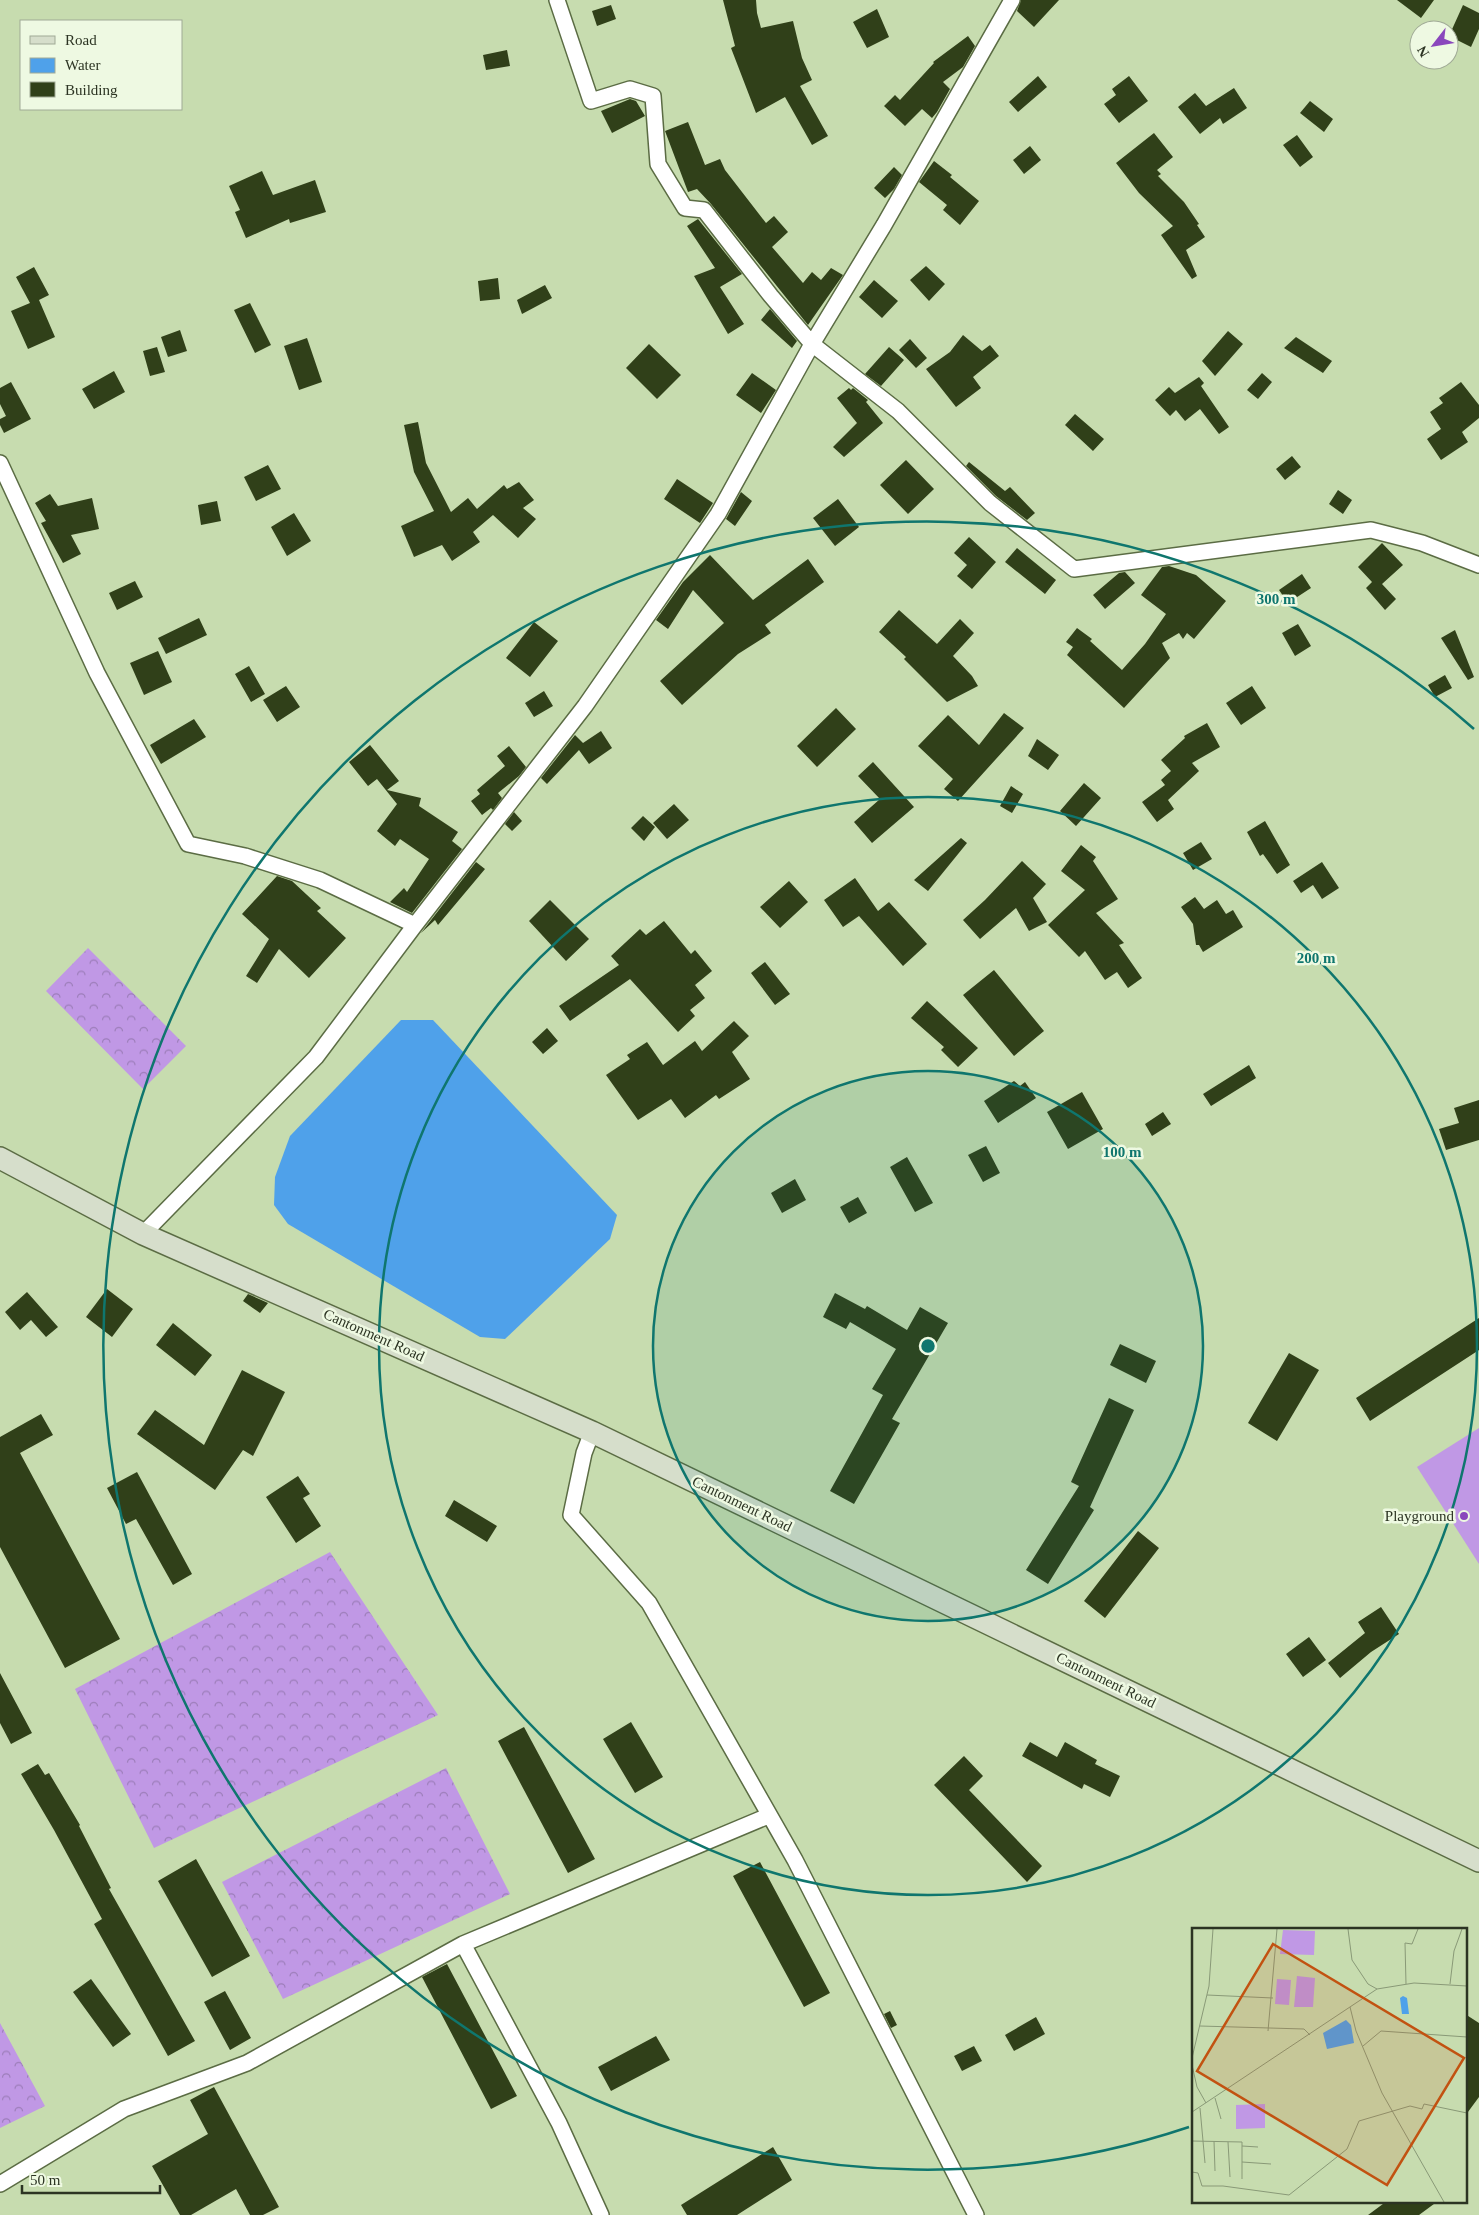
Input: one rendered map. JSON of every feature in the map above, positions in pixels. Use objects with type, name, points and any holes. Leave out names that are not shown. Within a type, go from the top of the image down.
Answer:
[{"type":"street","points":[[557,0],[591,101],[630,89],[653,96],[658,164],[685,208],[704,210],[771,296],[812,344],[898,411],[990,503],[1074,569],[1371,530],[1422,543],[1479,565]]},
{"type":"street","points":[[143,1234],[316,1058],[415,925],[585,706],[718,514],[812,344],[884,225],[1012,0]]},
{"type":"street","points":[[0,464],[97,673],[188,844],[245,856],[320,880],[415,925]]},
{"type":"street","name":"Cantonment Road","points":[[0,1158],[143,1234],[592,1432],[1479,1861]]},
{"type":"street","points":[[592,1432],[584,1453],[571,1515],[649,1603],[768,1816],[795,1860],[890,2050],[976,2215]]},
{"type":"street","points":[[0,2184],[124,2109],[247,2063],[463,1944],[768,1816]]},
{"type":"street","points":[[463,1944],[559,2123],[601,2215]]},
{"type":"green space","points":[[88,948],[186,1046],[143,1089],[46,991]]},
{"type":"green space","name":"Playground","points":[[1479,1428],[1479,1564],[1417,1467]]},
{"type":"green space","points":[[330,1552],[438,1715],[154,1848],[75,1689]]},
{"type":"green space","points":[[446,1768],[510,1894],[283,1999],[222,1882]]},
{"type":"green space","points":[[0,2023],[45,2106],[0,2128]]},
{"type":"water","points":[[401,1020],[433,1020],[617,1215],[610,1239],[505,1339],[480,1337],[288,1224],[274,1205],[275,1177],[290,1136]]},
{"type":"building","points":[[723,0],[756,0],[761,28],[793,21],[802,58],[812,80],[800,86],[828,136],[812,145],[785,97],[756,113],[731,48],[735,46]]},
{"type":"building","points":[[1021,0],[1059,0],[1034,27],[1017,11]]},
{"type":"building","points":[[1397,0],[1434,0],[1421,18]]},
{"type":"building","points":[[611,5],[616,19],[597,26],[592,11]]},
{"type":"building","points":[[1463,5],[1479,13],[1479,29],[1471,47],[1459,41],[1459,20],[1456,20]]},
{"type":"building","points":[[877,9],[889,37],[867,48],[853,22]]},
{"type":"building","points":[[968,36],[975,46],[963,67],[943,82],[950,89],[937,112],[932,118],[922,109],[905,126],[884,106],[895,95],[900,100],[933,62]]},
{"type":"building","points":[[507,50],[510,66],[486,70],[483,55]]},
{"type":"building","points":[[1038,76],[1047,87],[1018,112],[1009,102]]},
{"type":"building","points":[[1129,76],[1148,101],[1119,123],[1104,104],[1116,95],[1112,89]]},
{"type":"building","points":[[1234,88],[1247,108],[1223,124],[1220,118],[1200,134],[1178,107],[1195,93],[1206,106]]},
{"type":"building","points":[[630,99],[636,101],[645,116],[612,133],[601,111]]},
{"type":"building","points":[[1310,101],[1333,119],[1324,132],[1300,113]]},
{"type":"building","points":[[688,122],[705,165],[720,159],[725,170],[766,223],[774,216],[788,232],[772,247],[803,283],[812,272],[821,280],[831,268],[843,275],[808,325],[711,204],[697,189],[688,192],[665,131]]},
{"type":"building","points":[[1154,133],[1173,157],[1157,170],[1161,174],[1158,176],[1184,202],[1199,224],[1197,225],[1205,237],[1186,250],[1197,276],[1192,279],[1161,235],[1173,226],[1139,193],[1116,163]]},
{"type":"building","points":[[1297,135],[1313,157],[1300,167],[1283,145]]},
{"type":"building","points":[[1030,146],[1041,160],[1024,174],[1013,160]]},
{"type":"building","points":[[934,161],[979,201],[960,225],[943,210],[947,205],[919,182]]},
{"type":"building","points":[[894,167],[902,175],[894,189],[885,198],[874,188]]},
{"type":"building","points":[[262,171],[273,195],[315,180],[326,212],[290,223],[289,219],[246,238],[235,212],[240,210],[229,186]]},
{"type":"building","points":[[698,219],[742,274],[720,287],[744,324],[728,334],[694,276],[715,268],[687,226]]},
{"type":"building","points":[[926,266],[945,284],[929,301],[910,280]]},
{"type":"building","points":[[34,267],[49,295],[39,300],[55,337],[28,349],[11,311],[30,303],[16,277]]},
{"type":"building","points":[[498,278],[500,299],[480,301],[478,281]]},
{"type":"building","points":[[874,280],[898,301],[882,318],[859,297]]},
{"type":"building","points":[[545,285],[552,298],[522,314],[517,300]]},
{"type":"building","points":[[250,303],[271,345],[255,353],[234,310]]},
{"type":"building","points":[[770,309],[797,341],[792,348],[761,320]]},
{"type":"building","points":[[180,330],[187,351],[168,357],[161,337]]},
{"type":"building","points":[[1228,331],[1243,344],[1215,376],[1202,361]]},
{"type":"building","points":[[963,335],[982,351],[990,345],[999,356],[973,377],[981,388],[956,407],[926,369],[950,352]]},
{"type":"building","points":[[1296,337],[1332,361],[1323,373],[1284,348]]},
{"type":"building","points":[[307,338],[322,382],[299,390],[284,346]]},
{"type":"building","points":[[910,339],[927,358],[916,368],[899,350]]},
{"type":"building","points":[[649,344],[681,375],[657,399],[626,368]]},
{"type":"building","points":[[157,347],[165,372],[150,376],[143,351]]},
{"type":"building","points":[[889,347],[904,360],[881,386],[865,374]]},
{"type":"building","points":[[114,371],[125,392],[94,409],[82,389]]},
{"type":"building","points":[[752,373],[776,390],[761,413],[736,395]]},
{"type":"building","points":[[1262,373],[1272,382],[1258,399],[1247,390]]},
{"type":"building","points":[[1199,377],[1204,383],[1201,386],[1229,427],[1219,434],[1200,409],[1185,421],[1176,410],[1170,416],[1155,400],[1169,387],[1175,393]]},
{"type":"building","points":[[11,382],[31,419],[4,433],[0,425],[0,419],[6,416],[0,404],[0,388]]},
{"type":"building","points":[[1461,382],[1479,405],[1479,418],[1462,432],[1468,442],[1441,460],[1427,439],[1441,429],[1430,412],[1443,403],[1439,398]]},
{"type":"building","points":[[849,388],[851,390],[853,388],[868,400],[866,402],[883,423],[844,457],[833,447],[857,423],[837,398]]},
{"type":"building","points":[[1075,414],[1104,439],[1093,451],[1065,425]]},
{"type":"building","points":[[418,422],[426,463],[451,512],[468,498],[477,509],[504,485],[507,489],[519,482],[534,500],[523,508],[536,519],[518,538],[493,515],[473,532],[480,542],[452,561],[442,545],[414,557],[401,526],[434,511],[414,472],[404,425]]},
{"type":"building","points":[[1292,456],[1301,467],[1285,480],[1276,469]]},
{"type":"building","points":[[906,460],[934,489],[908,514],[880,485]]},
{"type":"building","points":[[969,462],[1005,491],[1010,487],[1035,513],[1027,520],[996,496],[966,466]]},
{"type":"building","points":[[268,465],[281,489],[256,501],[244,477]]},
{"type":"building","points":[[677,479],[713,503],[700,523],[664,499]]},
{"type":"building","points":[[1338,490],[1352,500],[1343,514],[1329,504]]},
{"type":"building","points":[[741,492],[752,501],[735,526],[726,519]]},
{"type":"building","points":[[50,494],[58,506],[92,498],[99,529],[71,535],[81,554],[63,563],[41,523],[46,521],[35,503]]},
{"type":"building","points":[[838,499],[859,527],[835,546],[813,518]]},
{"type":"building","points":[[217,501],[221,521],[201,525],[198,505]]},
{"type":"building","points":[[294,513],[311,541],[287,556],[271,527]]},
{"type":"building","points":[[969,537],[996,562],[972,589],[957,576],[967,565],[954,553]]},
{"type":"building","points":[[1382,543],[1403,565],[1382,584],[1396,599],[1385,610],[1366,588],[1372,582],[1358,567]]},
{"type":"building","points":[[1017,548],[1056,580],[1045,594],[1005,562]]},
{"type":"building","points":[[710,555],[753,600],[808,559],[824,582],[765,625],[771,633],[738,654],[682,705],[660,681],[724,623],[693,590],[668,629],[656,620],[683,582]]},
{"type":"building","points":[[1169,566],[1196,575],[1226,601],[1194,639],[1187,633],[1183,639],[1179,633],[1162,643],[1170,658],[1124,708],[1067,655],[1073,647],[1066,642],[1077,628],[1092,639],[1090,641],[1122,670],[1145,644],[1166,614],[1141,595],[1162,567]]},
{"type":"building","points":[[1125,572],[1135,583],[1105,609],[1093,595],[1119,573]]},
{"type":"building","points":[[1302,574],[1311,588],[1288,603],[1279,590]]},
{"type":"building","points":[[135,581],[143,597],[117,610],[109,593]]},
{"type":"building","points":[[899,610],[937,644],[960,619],[974,633],[953,656],[972,676],[978,686],[947,702],[904,659],[906,657],[879,632]]},
{"type":"building","points":[[199,618],[207,635],[166,654],[158,638]]},
{"type":"building","points":[[534,622],[558,641],[530,677],[506,658]]},
{"type":"building","points":[[1298,624],[1311,646],[1295,656],[1282,633]]},
{"type":"building","points":[[1455,630],[1474,677],[1468,680],[1441,638]]},
{"type":"building","points":[[158,651],[172,682],[144,695],[130,663]]},
{"type":"building","points":[[249,666],[265,694],[251,702],[235,674]]},
{"type":"building","points":[[1445,675],[1452,688],[1435,697],[1428,685]]},
{"type":"building","points":[[286,686],[300,707],[277,722],[263,700]]},
{"type":"building","points":[[1252,686],[1266,708],[1241,725],[1226,703]]},
{"type":"building","points":[[544,691],[553,706],[534,717],[525,703]]},
{"type":"building","points":[[836,708],[856,729],[817,767],[797,746]]},
{"type":"building","points":[[1004,713],[1024,728],[958,801],[944,789],[953,779],[918,746],[948,715],[979,745]]},
{"type":"building","points":[[194,719],[206,737],[161,764],[150,745]]},
{"type":"building","points":[[1207,723],[1220,747],[1192,763],[1199,771],[1168,800],[1174,809],[1157,822],[1142,802],[1165,785],[1161,780],[1171,771],[1161,760],[1185,738],[1184,736]]},
{"type":"building","points":[[601,731],[612,748],[589,764],[579,750],[547,784],[541,778],[575,735],[583,743]]},
{"type":"building","points":[[1037,739],[1059,755],[1048,770],[1028,756]]},
{"type":"building","points":[[370,745],[399,781],[387,790],[421,798],[419,806],[458,832],[452,841],[462,849],[412,913],[390,902],[404,888],[407,892],[429,859],[400,839],[395,846],[377,831],[397,804],[377,779],[368,786],[349,762]]},
{"type":"building","points":[[509,746],[526,767],[519,776],[498,793],[502,798],[493,810],[491,808],[482,815],[471,801],[480,794],[477,790],[505,766],[497,756]]},
{"type":"building","points":[[873,762],[914,807],[872,843],[854,822],[880,799],[858,776]]},
{"type":"building","points":[[1084,783],[1101,798],[1076,826],[1060,811]]},
{"type":"building","points":[[1011,786],[1023,794],[1012,813],[1000,806]]},
{"type":"building","points":[[674,804],[689,820],[667,839],[653,823]]},
{"type":"building","points":[[514,812],[522,821],[512,831],[505,824]]},
{"type":"building","points":[[643,816],[655,827],[644,841],[631,828]]},
{"type":"building","points":[[1265,821],[1290,865],[1277,874],[1263,854],[1260,856],[1247,832]]},
{"type":"building","points":[[961,838],[967,843],[928,891],[914,880]]},
{"type":"building","points":[[1201,842],[1212,859],[1193,870],[1183,853]]},
{"type":"building","points":[[1081,845],[1096,857],[1093,861],[1118,899],[1096,913],[1124,943],[1119,945],[1142,978],[1128,988],[1117,972],[1105,980],[1085,951],[1079,957],[1048,925],[1085,890],[1061,871]]},
{"type":"building","points":[[1022,861],[1046,884],[1033,898],[1047,922],[1029,931],[1016,908],[980,939],[963,920]]},
{"type":"building","points":[[476,862],[485,869],[438,925],[435,920],[421,933]]},
{"type":"building","points":[[1322,862],[1339,888],[1322,899],[1313,885],[1301,893],[1293,881]]},
{"type":"building","points":[[277,876],[292,881],[321,908],[317,911],[346,938],[309,978],[279,949],[257,983],[246,976],[269,939],[242,914]]},
{"type":"building","points":[[855,878],[878,911],[889,902],[927,944],[903,966],[859,916],[843,927],[824,900]]},
{"type":"building","points":[[789,881],[808,902],[780,928],[760,907]]},
{"type":"building","points":[[1195,897],[1204,909],[1217,900],[1226,914],[1233,910],[1243,927],[1203,952],[1199,945],[1196,945],[1193,924],[1181,907]]},
{"type":"building","points":[[550,900],[589,939],[566,961],[529,921]]},
{"type":"building","points":[[664,921],[691,954],[695,950],[712,971],[695,985],[705,998],[690,1010],[695,1016],[678,1032],[630,979],[570,1021],[559,1006],[619,965],[611,956],[640,929],[646,935]]},
{"type":"building","points":[[765,962],[790,994],[775,1005],[751,973]]},
{"type":"building","points":[[994,970],[1044,1031],[1014,1056],[963,995]]},
{"type":"building","points":[[927,1001],[978,1048],[958,1067],[941,1050],[944,1047],[911,1018]]},
{"type":"building","points":[[734,1021],[749,1036],[732,1052],[750,1079],[719,1099],[716,1095],[685,1118],[671,1099],[638,1120],[606,1075],[630,1059],[627,1055],[647,1042],[663,1065],[695,1041],[702,1051]]},
{"type":"building","points":[[547,1028],[558,1041],[543,1054],[532,1042]]},
{"type":"building","points":[[1249,1065],[1256,1078],[1211,1106],[1203,1094]]},
{"type":"building","points":[[1014,1081],[1020,1086],[1025,1082],[1036,1098],[998,1123],[984,1101]]},
{"type":"building","points":[[1082,1092],[1103,1129],[1068,1149],[1047,1112]]},
{"type":"building","points":[[1479,1100],[1479,1140],[1446,1150],[1439,1129],[1459,1123],[1454,1108]]},
{"type":"building","points":[[1163,1112],[1171,1124],[1152,1136],[1145,1124]]},
{"type":"building","points":[[986,1146],[1000,1173],[983,1182],[968,1155]]},
{"type":"building","points":[[907,1157],[933,1203],[915,1212],[890,1167]]},
{"type":"building","points":[[795,1179],[806,1200],[782,1213],[771,1193]]},
{"type":"building","points":[[858,1197],[867,1213],[849,1223],[840,1207]]},
{"type":"building","points":[[107,1289],[133,1309],[112,1337],[86,1317]]},
{"type":"building","points":[[27,1292],[58,1327],[46,1337],[31,1320],[20,1330],[5,1312]]},
{"type":"building","points":[[835,1293],[865,1309],[867,1306],[907,1330],[920,1307],[948,1323],[892,1419],[900,1423],[854,1504],[830,1491],[883,1395],[872,1389],[896,1349],[850,1322],[846,1329],[823,1317]]},
{"type":"building","points":[[248,1294],[268,1303],[260,1313],[243,1301]]},
{"type":"building","points":[[1479,1318],[1479,1350],[1370,1421],[1356,1398]]},
{"type":"building","points":[[173,1323],[212,1355],[195,1376],[156,1345]]},
{"type":"building","points":[[1120,1344],[1156,1361],[1146,1383],[1110,1365]]},
{"type":"building","points":[[1289,1353],[1319,1370],[1277,1441],[1248,1423]]},
{"type":"building","points":[[242,1370],[285,1392],[253,1456],[243,1450],[215,1490],[137,1434],[155,1410],[204,1445]]},
{"type":"building","points":[[1109,1398],[1134,1410],[1090,1507],[1094,1510],[1048,1584],[1026,1570],[1079,1486],[1071,1482]]},
{"type":"building","points":[[41,1414],[53,1435],[20,1453],[120,1639],[65,1668],[0,1547],[0,1437]]},
{"type":"building","points":[[137,1472],[192,1574],[173,1585],[136,1519],[126,1524],[107,1488]]},
{"type":"building","points":[[298,1476],[310,1494],[303,1498],[321,1526],[296,1543],[266,1497]]},
{"type":"building","points":[[454,1500],[497,1526],[487,1542],[445,1516]]},
{"type":"building","points":[[1138,1531],[1159,1548],[1105,1618],[1084,1601]]},
{"type":"building","points":[[1381,1607],[1399,1634],[1371,1652],[1340,1678],[1328,1663],[1365,1633],[1358,1622]]},
{"type":"building","points":[[1309,1637],[1326,1660],[1303,1677],[1286,1654]]},
{"type":"building","points":[[0,1673],[32,1733],[11,1744],[0,1723]]},
{"type":"building","points":[[631,1722],[663,1777],[635,1793],[603,1739]]},
{"type":"building","points":[[524,1727],[595,1859],[568,1873],[498,1741]]},
{"type":"building","points":[[1030,1742],[1057,1757],[1065,1742],[1097,1760],[1095,1764],[1120,1776],[1110,1797],[1084,1784],[1082,1789],[1022,1756]]},
{"type":"building","points":[[964,1756],[983,1776],[969,1790],[1042,1866],[1027,1882],[934,1785]]},
{"type":"building","points":[[38,1764],[45,1775],[49,1773],[80,1825],[111,1888],[109,1889],[195,2041],[168,2056],[94,1924],[102,1919],[21,1774]]},
{"type":"building","points":[[196,1859],[250,1956],[212,1977],[158,1881]]},
{"type":"building","points":[[760,1862],[830,1993],[804,2007],[733,1876]]},
{"type":"building","points":[[447,1964],[517,2096],[491,2109],[422,1977]]},
{"type":"building","points":[[91,1979],[131,2034],[113,2047],[73,1992]]},
{"type":"building","points":[[225,1991],[251,2038],[230,2050],[204,2002]]},
{"type":"building","points":[[890,2011],[897,2025],[891,2028],[884,2014]]},
{"type":"building","points":[[1466,2015],[1479,2023],[1479,2097],[1466,2115]]},
{"type":"building","points":[[1036,2017],[1045,2034],[1014,2051],[1005,2035]]},
{"type":"building","points":[[656,2036],[670,2060],[611,2091],[598,2067]]},
{"type":"building","points":[[974,2046],[982,2061],[962,2071],[954,2056]]},
{"type":"building","points":[[214,2087],[279,2207],[263,2215],[250,2215],[236,2189],[191,2215],[180,2215],[152,2166],[208,2134],[190,2100]]},
{"type":"building","points":[[773,2147],[792,2180],[737,2215],[687,2215],[681,2205]]},
{"type":"building","points":[[1386,2202],[1437,2202],[1419,2215],[1368,2215]]},
{"type":"place","name":"Playground","points":[[1464,1516]]}]
